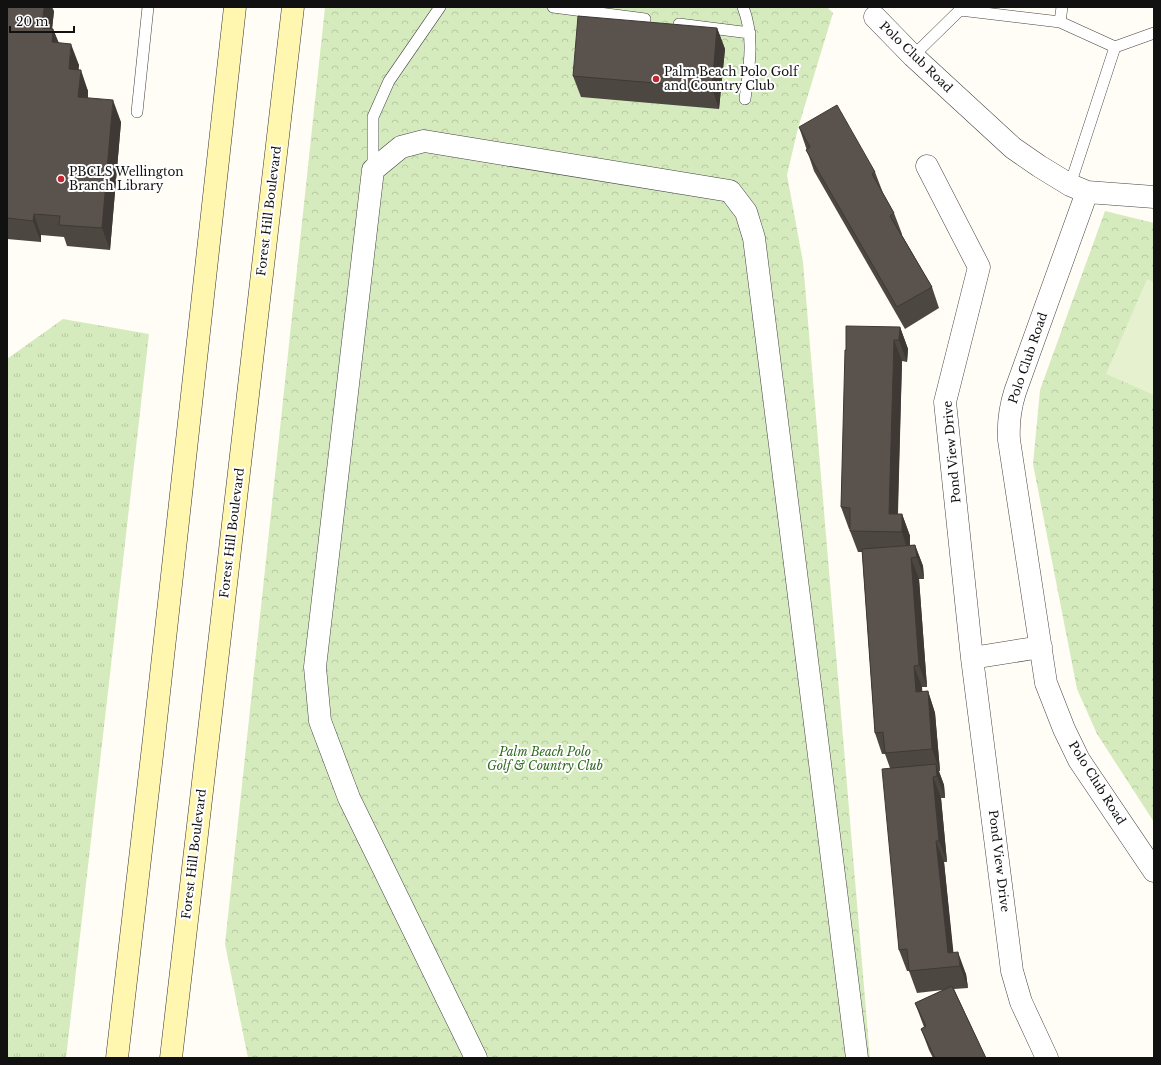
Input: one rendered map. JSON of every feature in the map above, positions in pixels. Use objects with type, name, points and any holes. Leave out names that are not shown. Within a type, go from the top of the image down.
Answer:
[{"type":"main road","points":[[116,1058],[154,738],[235,7]]},
{"type":"main road","name":"Forest Hill Boulevard","points":[[171,1058],[293,7]]},
{"type":"street","name":"Polo Club Road","points":[[869,10],[913,56],[1014,148],[1079,189],[1011,406],[1008,423],[1009,440],[1046,682],[1064,729],[1079,760],[1154,871]]},
{"type":"street","points":[[476,1058],[349,798],[320,721],[315,667],[373,170],[401,147],[424,141],[730,192],[746,212],[754,238],[856,1058]]},
{"type":"street","name":"Pond View Drive","points":[[927,166],[979,267],[945,402],[972,658],[1012,971],[1021,1002],[1047,1058]]},
{"type":"street","points":[[1079,189],[1154,197]]},
{"type":"street","points":[[972,658],[1041,647]]},
{"type":"lane","points":[[137,112],[148,7]]},
{"type":"lane","points":[[373,170],[373,116],[389,81],[440,7]]},
{"type":"lane","points":[[553,7],[645,19]]},
{"type":"lane","points":[[743,7],[750,32],[751,57],[745,99]]},
{"type":"lane","points":[[1060,22],[1062,7]]},
{"type":"lane","points":[[913,56],[960,9],[1060,22],[1115,48],[1154,33]]},
{"type":"lane","points":[[678,24],[750,32]]},
{"type":"lane","points":[[1079,189],[1115,48]]},
{"type":"green space","name":"Palm Beach Polo Golf & Country Club","points":[[325,7],[827,7],[833,13],[798,128],[787,175],[803,262],[870,1058],[248,1058],[225,944]]},
{"type":"green space","points":[[1105,211],[1154,223],[1154,822],[1097,734],[1077,689],[1033,464],[1040,390]]},
{"type":"green space","points":[[1147,279],[1154,282],[1154,395],[1106,374]]},
{"type":"green space","points":[[63,319],[149,334],[66,1058],[7,1058],[7,359]]},
{"type":"building","name":"PBCLS Wellington Branch Library","points":[[7,7],[44,7],[42,28],[53,29],[52,42],[71,44],[69,69],[81,70],[78,97],[113,100],[102,228],[59,225],[60,216],[34,214],[33,221],[7,218]]},
{"type":"building","points":[[578,16],[717,28],[712,88],[573,76]]},
{"type":"building","points":[[837,105],[875,172],[872,174],[894,213],[890,216],[932,287],[897,307],[806,150],[810,147],[799,127]]},
{"type":"building","points":[[846,326],[900,327],[899,340],[894,340],[889,514],[902,514],[902,532],[850,531],[850,508],[841,507]]},
{"type":"building","points":[[915,545],[917,557],[911,558],[919,665],[914,666],[916,692],[928,691],[932,749],[885,753],[883,732],[875,733],[862,549]]},
{"type":"building","points":[[936,764],[937,776],[933,777],[939,841],[936,841],[948,953],[958,952],[960,966],[909,971],[907,949],[899,950],[882,769]]},
{"type":"building","points":[[952,986],[986,1058],[935,1058],[921,1029],[926,1026],[915,1003]]},
{"type":"place","name":"Palm Beach Polo Golf and Country Club","points":[[656,79]]},
{"type":"place","name":"PBCLS Wellington Branch Library","points":[[61,179]]}]
